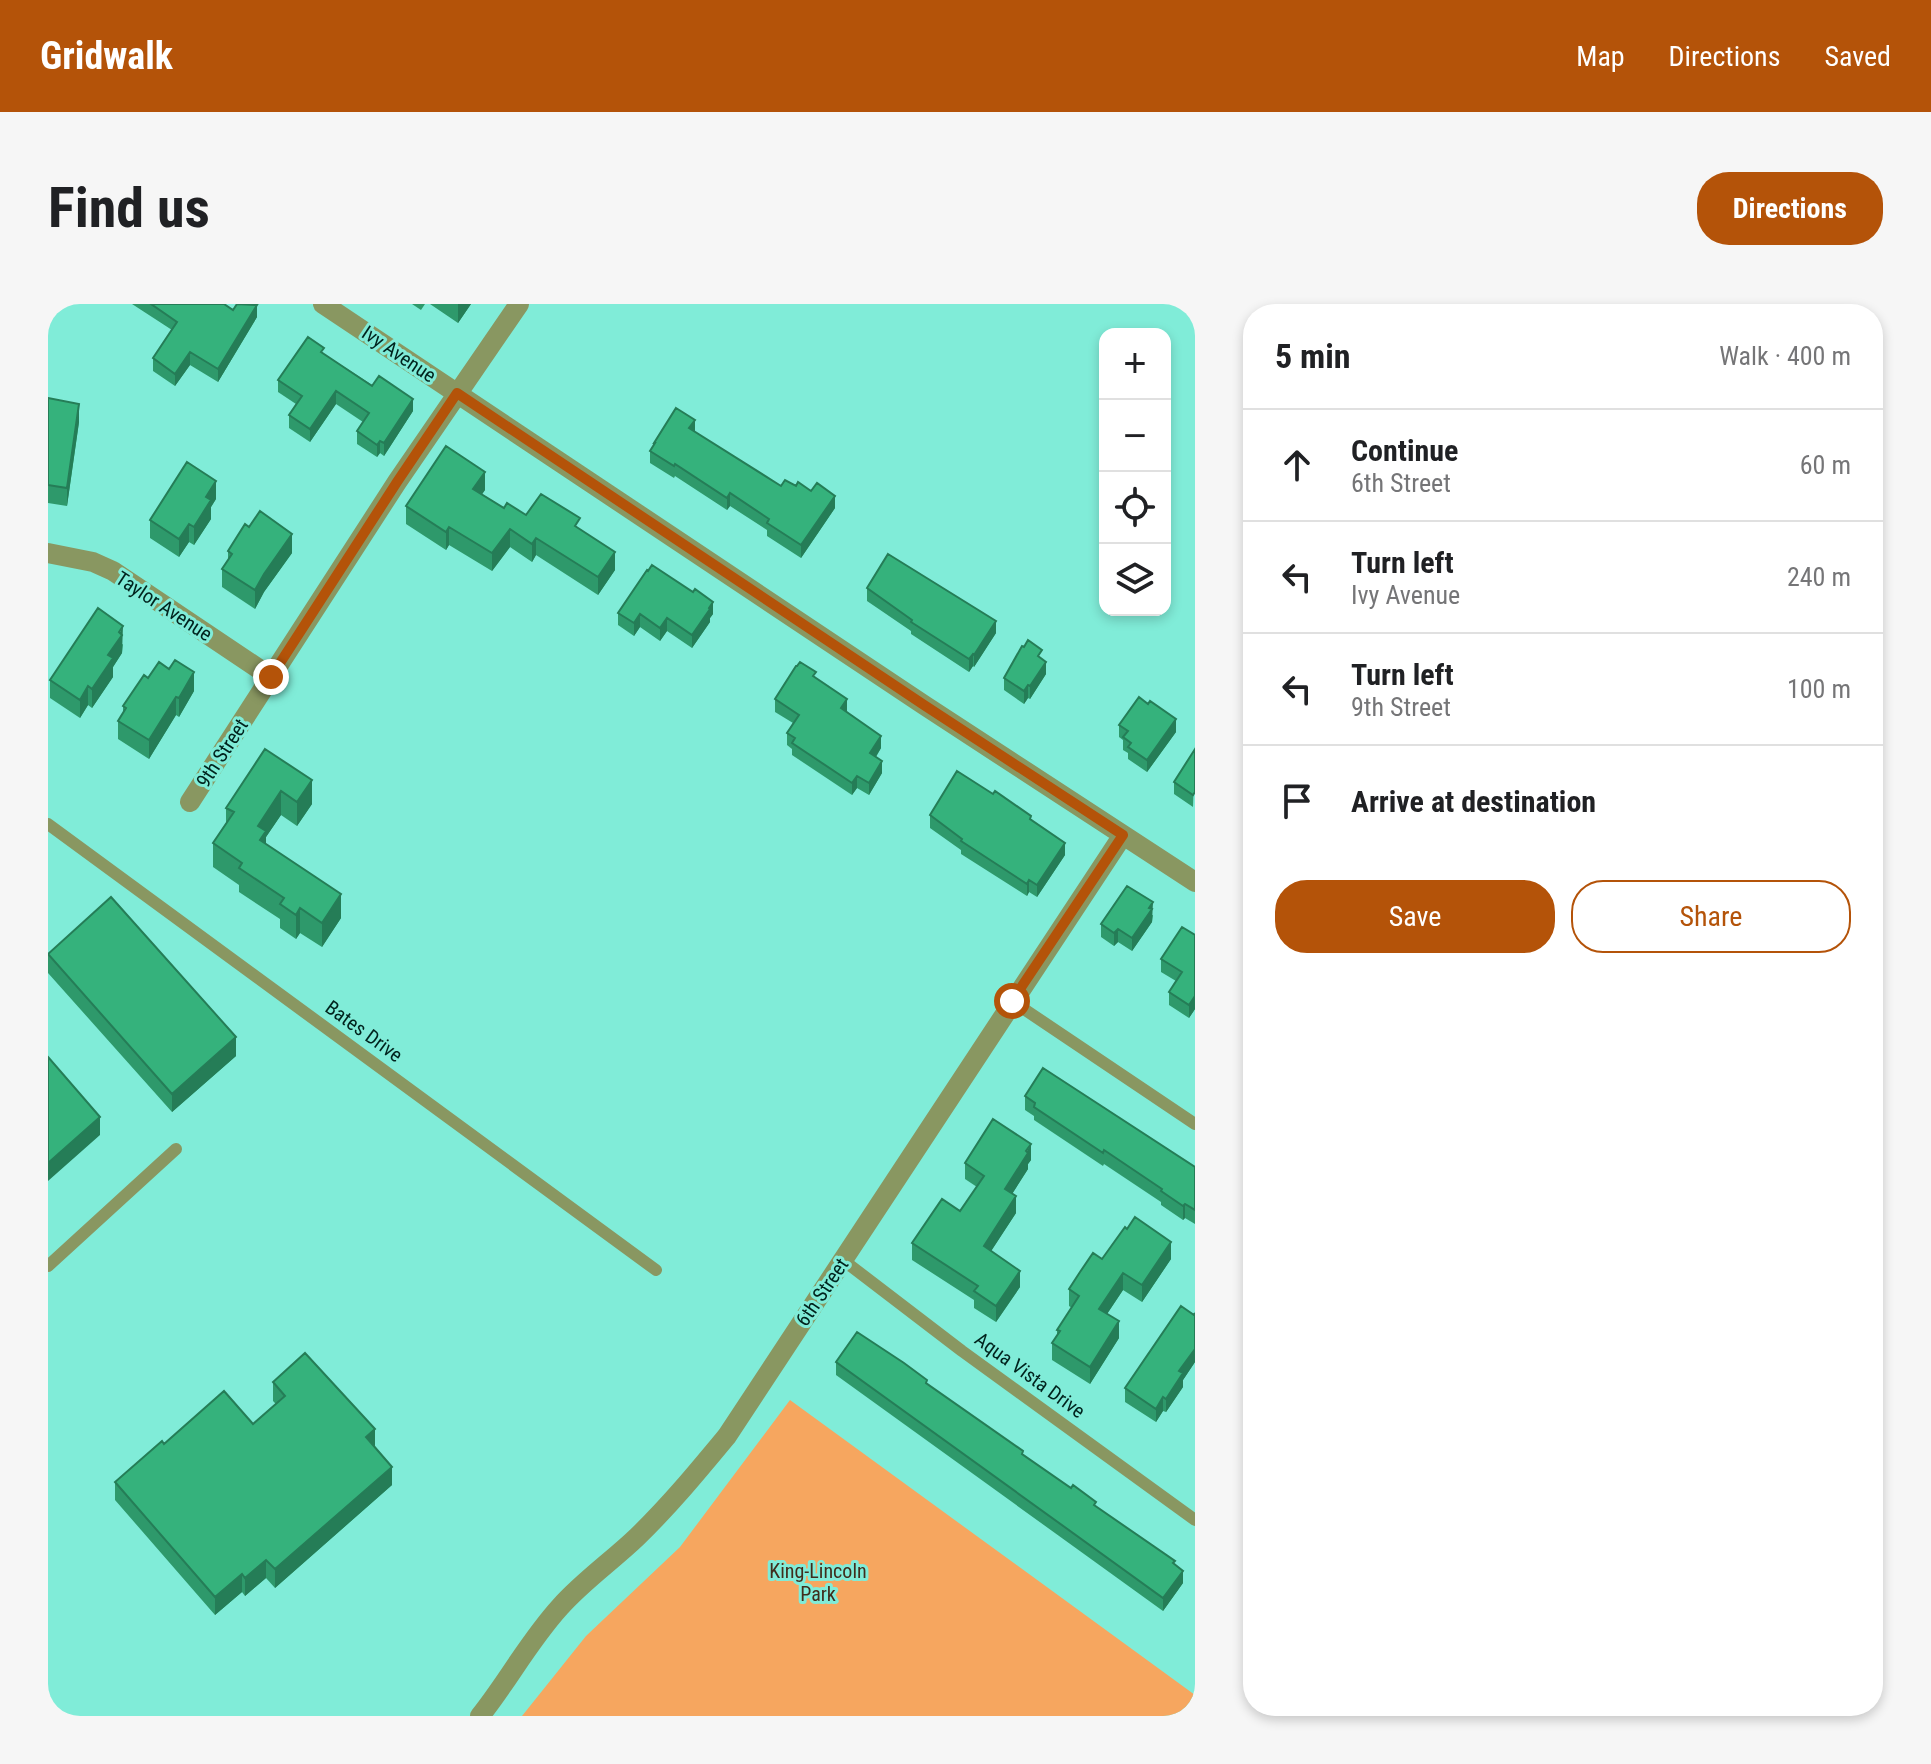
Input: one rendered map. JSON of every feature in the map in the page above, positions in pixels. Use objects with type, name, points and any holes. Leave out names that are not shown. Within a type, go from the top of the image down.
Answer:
[{"type":"street","name":"Ivy Avenue","points":[[323,304],[1195,882]]},
{"type":"street","name":"9th Street","points":[[190,802],[397,482],[519,304]]},
{"type":"street","name":"Taylor Avenue","points":[[48,553],[93,562],[113,571],[271,677]]},
{"type":"street","name":"6th Street","points":[[480,1716],[535,1635],[553,1614],[647,1527],[727,1436],[1123,835]]},
{"type":"lane","name":"Bates Drive","points":[[48,824],[656,1270]]},
{"type":"lane","points":[[1012,1001],[1195,1124]]},
{"type":"lane","points":[[48,1266],[176,1149]]},
{"type":"lane","name":"Aqua Vista Drive","points":[[843,1260],[962,1351],[1195,1520]]},
{"type":"green space","name":"King-Lincoln Park","points":[[790,1400],[1195,1695],[1195,1716],[522,1716],[586,1636],[680,1547]]},
{"type":"building","points":[[151,304],[224,304],[233,310],[237,304],[257,305],[218,369],[190,352],[175,374],[153,358],[177,322]]},
{"type":"building","points":[[308,337],[324,348],[321,352],[372,386],[379,376],[413,399],[384,443],[380,441],[377,445],[357,431],[369,413],[336,391],[310,429],[289,415],[302,396],[278,380]]},
{"type":"building","points":[[48,398],[79,404],[67,488],[48,485]]},
{"type":"building","points":[[676,408],[695,420],[689,428],[781,486],[785,480],[796,486],[798,482],[811,491],[817,483],[835,496],[801,545],[730,493],[727,498],[650,451]]},
{"type":"building","points":[[446,446],[485,472],[473,489],[504,508],[507,503],[526,515],[541,494],[580,518],[575,526],[615,552],[598,577],[536,538],[532,544],[510,529],[492,553],[449,527],[446,532],[406,506]]},
{"type":"building","points":[[187,462],[216,481],[206,497],[211,500],[194,527],[189,524],[179,539],[150,520]]},
{"type":"building","points":[[260,511],[292,534],[255,590],[222,569],[232,554],[228,551],[245,524],[249,527]]},
{"type":"building","points":[[888,554],[996,621],[974,655],[969,659],[911,622],[867,588]]},
{"type":"building","points":[[652,565],[713,602],[692,635],[667,618],[660,628],[640,614],[634,623],[618,613]]},
{"type":"building","points":[[98,608],[123,626],[119,632],[122,635],[108,655],[113,658],[92,689],[88,686],[80,700],[50,680]]},
{"type":"building","points":[[1028,640],[1042,650],[1038,656],[1046,662],[1024,691],[1004,678]]},
{"type":"building","points":[[175,660],[194,672],[149,740],[118,721],[126,708],[123,706],[144,675],[148,678],[159,662],[169,669]]},
{"type":"building","points":[[800,662],[816,672],[813,676],[847,699],[841,708],[881,736],[870,753],[882,761],[869,783],[857,776],[852,783],[792,743],[795,738],[787,733],[799,715],[775,699]]},
{"type":"building","points":[[1139,697],[1176,719],[1147,760],[1128,747],[1131,743],[1123,737],[1128,731],[1119,725]]},
{"type":"building","points":[[265,749],[312,780],[297,802],[281,791],[258,826],[266,831],[260,840],[341,894],[322,923],[300,908],[296,915],[280,904],[284,898],[239,868],[242,863],[213,843],[234,812],[226,808]]},
{"type":"building","points":[[1195,749],[1195,792],[1193,795],[1174,782]]},
{"type":"building","points":[[957,771],[993,794],[995,791],[1065,843],[1037,885],[1029,880],[1027,884],[961,841],[930,815]]},
{"type":"building","points":[[1127,886],[1153,902],[1149,908],[1152,909],[1132,938],[1118,929],[1114,933],[1101,924]]},
{"type":"building","points":[[111,897],[236,1037],[172,1094],[48,954]]},
{"type":"building","points":[[1182,927],[1195,935],[1195,996],[1189,1005],[1169,992],[1182,972],[1161,959]]},
{"type":"building","points":[[48,1057],[100,1117],[48,1163]]},
{"type":"building","points":[[1043,1068],[1195,1167],[1195,1210],[1185,1204],[1183,1206],[1104,1150],[1103,1153],[1034,1107],[1035,1103],[1025,1096]]},
{"type":"building","points":[[993,1119],[1031,1144],[1005,1189],[1016,1196],[984,1246],[1020,1271],[996,1306],[974,1291],[978,1286],[912,1243],[942,1199],[960,1211],[984,1176],[965,1163]]},
{"type":"building","points":[[1135,1217],[1171,1242],[1142,1285],[1123,1273],[1099,1309],[1119,1321],[1090,1367],[1052,1343],[1079,1296],[1069,1289],[1080,1272],[1093,1253],[1102,1259]]},
{"type":"building","points":[[1181,1306],[1195,1313],[1195,1349],[1179,1371],[1183,1373],[1156,1409],[1125,1388]]},
{"type":"building","points":[[857,1332],[927,1380],[926,1383],[1023,1451],[1022,1454],[1071,1488],[1073,1485],[1096,1502],[1094,1505],[1175,1561],[1173,1563],[1183,1571],[1163,1598],[836,1362]]},
{"type":"building","points":[[305,1353],[375,1429],[366,1437],[392,1467],[275,1569],[266,1560],[245,1578],[242,1574],[215,1597],[115,1482],[224,1391],[253,1424],[285,1396],[273,1382]]},
{"type":"route","points":[[271,677],[457,393],[1123,835],[1012,1001]]}]
